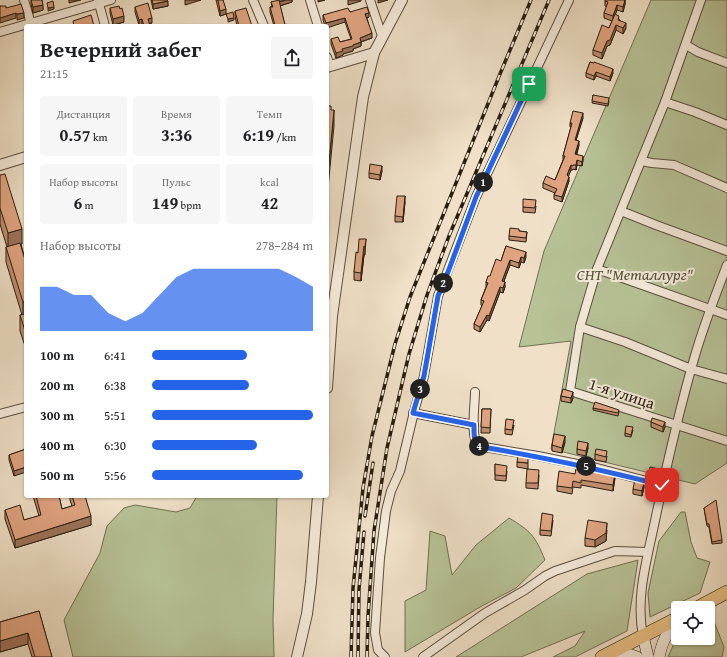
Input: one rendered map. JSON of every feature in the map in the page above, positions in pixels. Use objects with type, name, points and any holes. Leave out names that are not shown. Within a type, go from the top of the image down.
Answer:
[{"type":"main road","points":[[711,601],[727,592]]},
{"type":"main road","points":[[602,657],[671,622]]},
{"type":"main road","points":[[659,657],[666,634],[671,629]]},
{"type":"main road","points":[[643,636],[648,657]]},
{"type":"main road","points":[[612,657],[623,654],[637,657]]},
{"type":"street","points":[[24,0],[31,24],[98,2],[111,0]]},
{"type":"street","points":[[253,0],[263,24]]},
{"type":"street","points":[[310,0],[317,24]]},
{"type":"street","points":[[370,0],[382,36]]},
{"type":"street","points":[[329,316],[363,97],[374,53],[402,0]]},
{"type":"street","points":[[385,657],[378,650],[375,633],[381,550],[388,500],[400,471],[413,413],[424,376],[438,296],[476,197],[570,0]]},
{"type":"street","points":[[701,0],[665,102],[597,270],[580,327],[625,342],[691,369],[727,379]]},
{"type":"street","points":[[98,2],[104,24]]},
{"type":"street","points":[[0,32],[24,26]]},
{"type":"street","points":[[686,45],[698,52],[727,63]]},
{"type":"street","points":[[329,63],[374,53]]},
{"type":"street","points":[[665,102],[727,125]]},
{"type":"street","points":[[0,165],[24,158]]},
{"type":"street","points":[[641,161],[674,165],[727,188]]},
{"type":"street","points":[[621,211],[727,251]]},
{"type":"street","points":[[643,636],[640,621],[641,589],[662,485],[691,369],[710,309],[727,265]]},
{"type":"street","points":[[597,270],[727,315]]},
{"type":"street","name":"1-я улица","points":[[580,327],[570,391],[727,441]]},
{"type":"street","points":[[475,392],[474,425],[475,442],[478,446],[575,464],[662,485]]},
{"type":"street","points":[[0,414],[24,408]]},
{"type":"street","points":[[413,413],[474,425]]},
{"type":"street","points":[[297,657],[307,614],[312,582],[318,498]]},
{"type":"street","points":[[423,657],[485,613],[555,571],[615,551],[648,552]]},
{"type":"green space","name":"СНТ \"Металлург\"","points":[[651,0],[727,0],[727,463],[695,484],[551,449],[571,341],[519,347],[544,251]]},
{"type":"green space","points":[[196,498],[277,498],[273,620],[274,657],[73,657],[64,620],[100,553],[107,526],[124,508],[135,505],[176,512],[190,508]]},
{"type":"green space","points":[[681,512],[685,512],[691,542],[697,558],[710,562],[700,593],[683,601],[671,601],[671,607],[650,617],[648,593],[659,541]]},
{"type":"green space","points":[[509,518],[532,535],[545,560],[516,588],[480,607],[405,652],[405,601],[426,590],[430,531],[445,536],[452,575],[476,545]]},
{"type":"green space","points":[[638,560],[627,631],[575,657],[553,657],[575,646],[585,631],[521,657],[456,657],[587,574]]},
{"type":"green space","points":[[715,624],[724,647],[722,657],[668,657],[673,645],[715,645]]},
{"type":"building","points":[[31,0],[42,0],[43,5],[33,7]]},
{"type":"building","points":[[152,0],[167,0],[168,1],[153,4]]},
{"type":"building","points":[[218,0],[223,0],[226,9],[220,11]]},
{"type":"building","points":[[279,0],[285,24],[274,24],[270,7],[273,7],[271,2]]},
{"type":"building","points":[[605,0],[625,0],[623,7],[617,5],[613,16],[604,13],[608,2]]},
{"type":"building","points":[[53,1],[54,7],[48,8],[47,3]]},
{"type":"building","points":[[148,3],[152,18],[148,19],[149,24],[143,24],[142,19],[139,20],[135,7]]},
{"type":"building","points":[[21,4],[24,13],[16,13],[0,18],[0,6],[6,6],[6,8]]},
{"type":"building","points":[[119,6],[120,9],[122,8],[124,16],[113,19],[110,8]]},
{"type":"building","points":[[367,7],[369,13],[365,14],[372,33],[360,38],[361,42],[342,49],[343,51],[336,53],[331,39],[338,37],[340,42],[352,39],[345,18],[326,23],[323,15],[348,8],[350,12]]},
{"type":"building","points":[[246,8],[251,24],[238,24],[235,11]]},
{"type":"building","points":[[233,12],[234,18],[228,19],[226,14]]},
{"type":"building","points":[[615,14],[619,16],[618,20],[626,23],[623,28],[616,25],[610,40],[607,41],[602,53],[593,50],[602,25],[609,28]]},
{"type":"building","points":[[91,15],[93,24],[74,24],[73,21]]},
{"type":"building","points":[[590,62],[613,69],[610,77],[596,72],[594,76],[586,73]]},
{"type":"building","points":[[593,95],[609,98],[608,104],[592,101]]},
{"type":"building","points":[[329,106],[331,106],[331,110],[334,110],[329,162]]},
{"type":"building","points":[[573,111],[583,113],[575,140],[579,141],[575,154],[583,156],[582,162],[577,160],[576,165],[571,165],[567,175],[569,177],[562,197],[554,195],[557,189],[543,183],[546,176],[555,180],[565,156],[563,156],[572,123],[570,123]]},
{"type":"building","points":[[370,164],[382,166],[380,175],[369,173]]},
{"type":"building","points":[[5,174],[22,229],[8,233],[0,208],[0,175]]},
{"type":"building","points":[[397,196],[405,196],[403,217],[395,216]]},
{"type":"building","points":[[523,199],[536,200],[535,208],[523,207]]},
{"type":"building","points":[[510,228],[527,232],[526,238],[509,236]]},
{"type":"building","points":[[359,239],[366,239],[361,273],[354,272]]},
{"type":"building","points":[[20,243],[24,256],[23,302],[6,247]]},
{"type":"building","points":[[506,246],[526,252],[524,258],[521,257],[519,263],[510,260],[502,281],[505,282],[503,288],[500,287],[489,316],[487,315],[480,327],[474,324],[484,301],[481,300],[488,283],[486,282],[488,276],[490,276],[496,259],[501,261]]},
{"type":"building","points":[[24,314],[24,328],[20,315]]},
{"type":"building","points":[[563,389],[573,392],[571,398],[561,396]]},
{"type":"building","points":[[595,402],[619,410],[618,413],[593,408]]},
{"type":"building","points":[[482,409],[491,409],[490,428],[481,427]]},
{"type":"building","points":[[652,418],[665,422],[663,427],[651,422]]},
{"type":"building","points":[[506,419],[514,420],[512,430],[505,429]]},
{"type":"building","points":[[626,426],[633,427],[631,435],[625,433]]},
{"type":"building","points":[[554,434],[565,436],[562,448],[552,445]]},
{"type":"building","points":[[578,441],[588,443],[586,451],[577,449]]},
{"type":"building","points":[[596,449],[607,451],[606,457],[595,454]]},
{"type":"building","points":[[24,450],[24,468],[14,471],[9,455]]},
{"type":"building","points":[[518,456],[528,458],[528,463],[517,462]]},
{"type":"building","points":[[495,464],[507,466],[506,476],[495,475]]},
{"type":"building","points":[[650,467],[659,469],[658,475],[649,473]]},
{"type":"building","points":[[576,468],[615,473],[613,485],[581,480],[581,483],[573,481],[572,488],[557,486],[559,471],[575,474]]},
{"type":"building","points":[[527,469],[539,470],[538,483],[526,483]]},
{"type":"building","points":[[635,479],[644,482],[642,491],[633,489]]},
{"type":"building","points":[[37,498],[59,498],[62,509],[75,505],[73,498],[86,498],[91,516],[15,540],[5,510],[20,505],[24,520],[41,515]]},
{"type":"building","points":[[716,500],[722,540],[712,542],[709,524],[707,524],[704,508]]},
{"type":"building","points":[[542,513],[553,515],[551,531],[540,530]]},
{"type":"building","points":[[588,520],[607,523],[606,533],[595,540],[585,538]]},
{"type":"building","points":[[39,611],[52,657],[35,657],[28,633],[0,641],[0,622]]},
{"type":"railway","points":[[351,657],[353,588],[363,488],[372,436],[395,344],[410,297],[531,0]]},
{"type":"railway","points":[[367,657],[368,616],[374,531],[387,448],[409,354],[427,295],[449,236],[549,0]]},
{"type":"railway","points":[[365,516],[373,463]]},
{"type":"railway","points":[[358,657],[359,589],[364,532]]},
{"type":"route","points":[[529,84],[476,197],[438,296],[424,376],[413,413],[474,425],[475,442],[478,446],[597,468],[662,485]]}]
